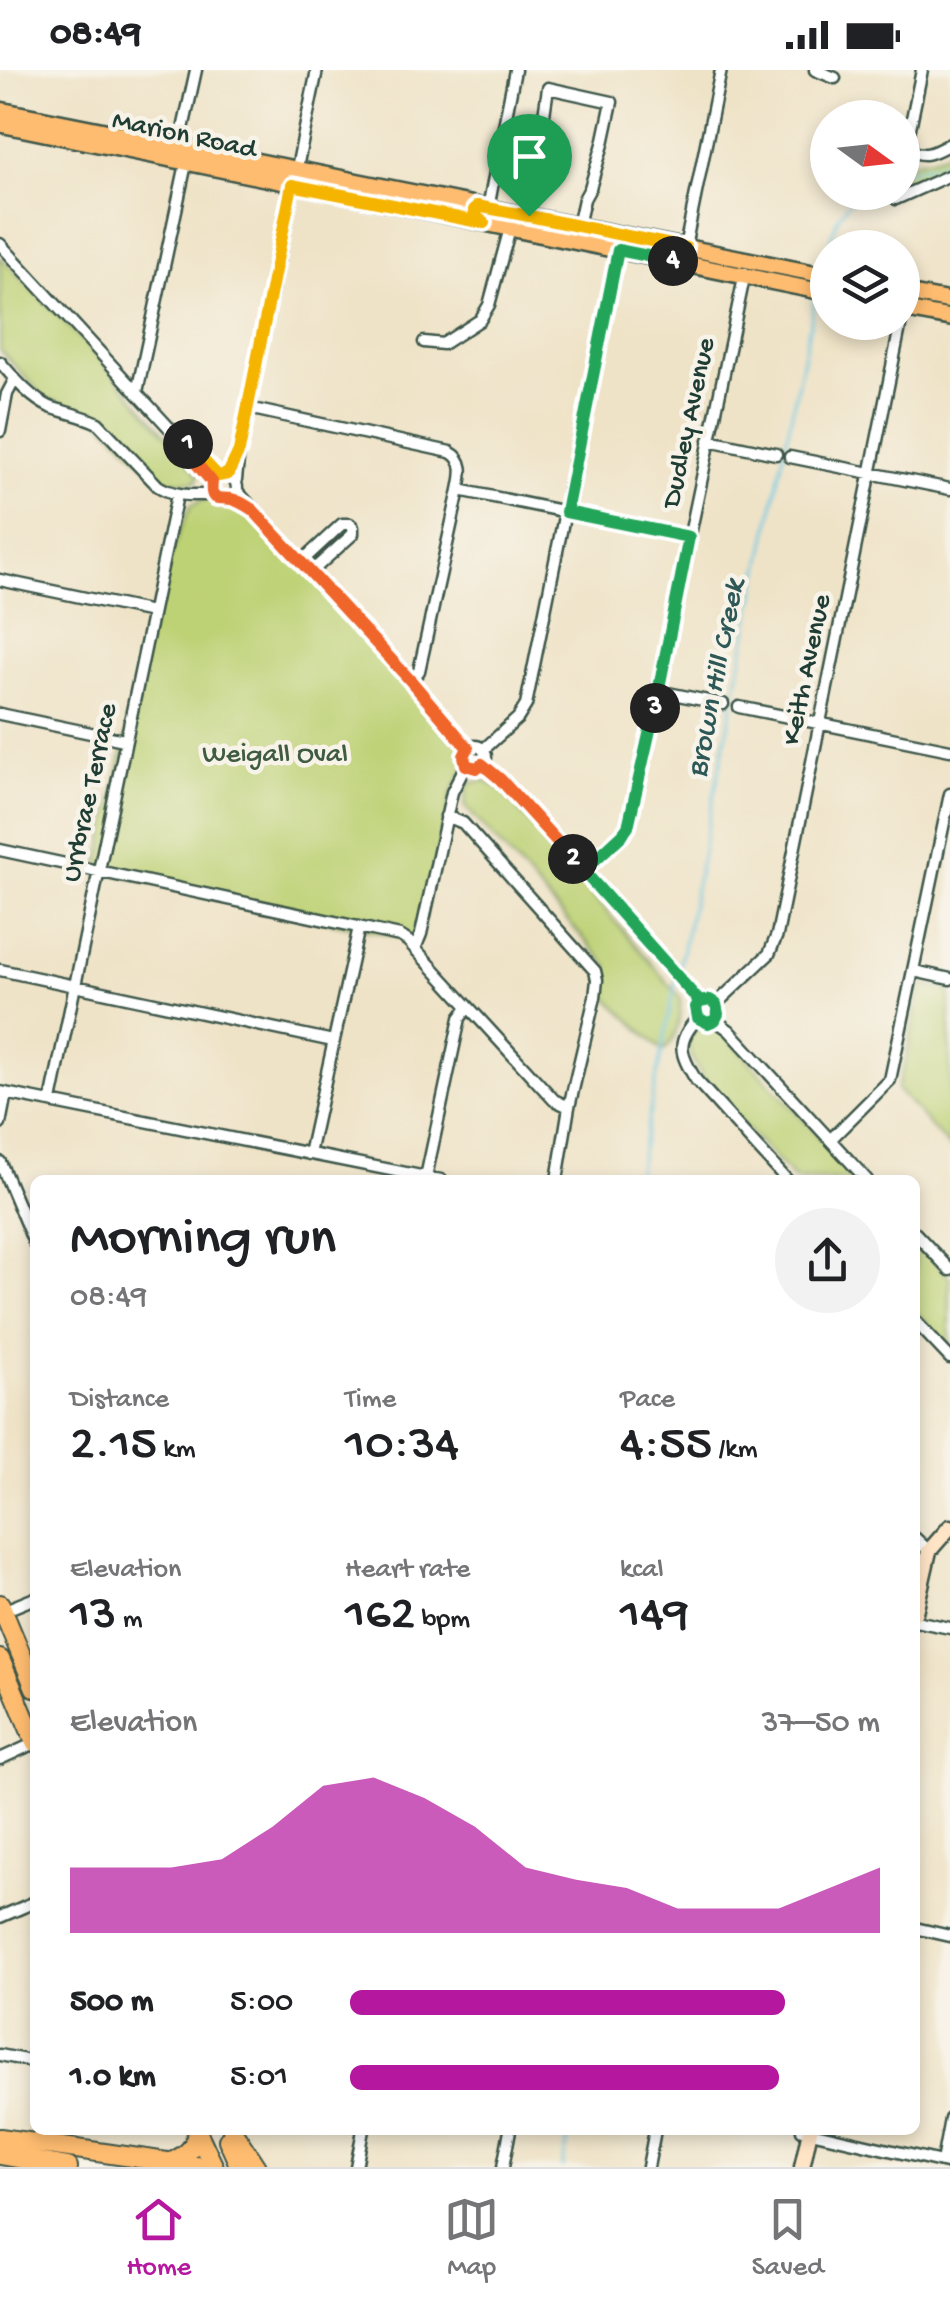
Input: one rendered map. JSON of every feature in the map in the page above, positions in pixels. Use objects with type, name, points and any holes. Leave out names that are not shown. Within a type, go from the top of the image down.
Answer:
[{"type":"highway","points":[[2,1608],[30,1676]]},
{"type":"highway","points":[[24,1661],[2,1665],[30,1730]]},
{"type":"highway","points":[[172,2162],[192,2150],[197,2135]]},
{"type":"highway","points":[[199,2135],[214,2167]]},
{"type":"highway","points":[[226,2135],[240,2167]]},
{"type":"highway","points":[[235,2135],[256,2167]]},
{"type":"highway","points":[[0,2138],[202,2167]]},
{"type":"highway","points":[[0,2155],[68,2167]]},
{"type":"main road","name":"Marion Road","points":[[0,110],[294,177],[578,226],[619,242]]},
{"type":"main road","name":"Marion Road","points":[[0,124],[183,154]]},
{"type":"main road","name":"Marion Road","points":[[483,212],[510,228],[619,242],[808,281]]},
{"type":"main road","points":[[920,302],[950,301]]},
{"type":"main road","points":[[920,308],[950,318]]},
{"type":"street","points":[[137,392],[196,70]]},
{"type":"street","points":[[223,485],[239,451],[317,70]]},
{"type":"street","points":[[483,212],[515,70]]},
{"type":"street","points":[[684,255],[721,70]]},
{"type":"street","points":[[815,70],[835,78]]},
{"type":"street","points":[[922,70],[909,133],[911,150],[927,156],[950,144]]},
{"type":"street","points":[[529,216],[548,88],[612,102],[578,226]]},
{"type":"street","points":[[920,188],[950,175]]},
{"type":"street","points":[[424,342],[442,344],[480,320],[489,305],[510,228]]},
{"type":"street","points":[[483,750],[524,712],[619,242]]},
{"type":"street","points":[[0,244],[175,434],[184,449],[253,510],[311,572],[468,748]]},
{"type":"street","name":"Dudley Avenue","points":[[583,871],[628,827],[746,268]]},
{"type":"street","name":"Keith Avenue","points":[[716,1004],[769,954],[774,944],[898,340]]},
{"type":"street","points":[[0,362],[40,402],[98,423],[158,486],[177,495],[223,485]]},
{"type":"street","points":[[0,431],[7,394],[15,379]]},
{"type":"street","points":[[248,408],[450,452],[460,460],[459,490],[419,671],[410,680]]},
{"type":"street","points":[[710,440],[776,454]]},
{"type":"street","points":[[790,457],[950,490]]},
{"type":"street","points":[[459,490],[689,537]]},
{"type":"street","name":"Urrbrae Terrace","points":[[52,1100],[177,495]]},
{"type":"street","points":[[301,562],[342,524],[350,524],[352,534],[311,572]]},
{"type":"street","points":[[0,580],[152,612]]},
{"type":"street","points":[[658,690],[723,704]]},
{"type":"street","points":[[740,707],[950,750]]},
{"type":"street","points":[[0,714],[124,740]]},
{"type":"street","points":[[466,765],[476,768],[486,757],[477,746],[468,748]]},
{"type":"street","points":[[411,945],[421,934],[452,792],[466,765],[464,756],[468,748]]},
{"type":"street","points":[[482,764],[500,779],[700,1002]]},
{"type":"street","points":[[830,1140],[890,1080],[950,794]]},
{"type":"street","points":[[446,816],[472,832],[596,971],[595,996],[558,1175]]},
{"type":"street","points":[[0,850],[400,936],[554,1100],[569,1107]]},
{"type":"street","points":[[309,1154],[359,927]]},
{"type":"street","points":[[0,970],[332,1041]]},
{"type":"street","points":[[914,971],[950,979]]},
{"type":"street","points":[[710,1000],[716,1004],[715,1020],[708,1023],[698,1018],[696,1007],[700,1002],[710,1000]]},
{"type":"street","points":[[426,1175],[460,1018],[468,1007]]},
{"type":"street","points":[[698,1018],[682,1040],[688,1067],[780,1175]]},
{"type":"street","points":[[715,1020],[729,1030],[862,1175]]},
{"type":"street","points":[[0,1124],[3,1092],[416,1175]]},
{"type":"street","points":[[0,1162],[30,1233]]},
{"type":"street","points":[[920,1238],[948,1263]]},
{"type":"street","points":[[920,1326],[950,1358]]},
{"type":"street","points":[[920,1592],[930,1551],[950,1526]]},
{"type":"street","points":[[920,1542],[930,1551]]},
{"type":"street","points":[[2,1608],[30,1600]]},
{"type":"street","points":[[920,1622],[950,1628]]},
{"type":"street","points":[[0,1759],[30,1744]]},
{"type":"street","points":[[0,1917],[30,1904]]},
{"type":"street","points":[[920,1929],[950,1936]]},
{"type":"street","points":[[0,2055],[30,2061]]},
{"type":"street","points":[[828,2135],[946,2163],[950,2119]]},
{"type":"street","points":[[356,2167],[362,2135]]},
{"type":"street","points":[[502,2167],[509,2135]]},
{"type":"street","points":[[648,2167],[655,2135]]},
{"type":"street","points":[[802,2167],[806,2135]]},
{"type":"green space","points":[[950,151],[950,171],[920,180],[920,160]]},
{"type":"green space","points":[[0,257],[152,418],[199,475],[196,482],[161,481],[96,415],[45,398],[0,350]]},
{"type":"green space","name":"Weigall Oval","points":[[214,495],[253,509],[468,748],[464,756],[466,765],[452,792],[418,941],[98,870],[152,612],[191,505]]},
{"type":"green space","points":[[483,780],[500,788],[681,998],[675,1034],[663,1051],[605,996],[608,966],[465,806],[468,784]]},
{"type":"green space","points":[[921,984],[950,991],[950,1148],[897,1089]]},
{"type":"green space","points":[[704,1026],[726,1036],[854,1175],[790,1175],[706,1081],[689,1050],[694,1032]]},
{"type":"green space","points":[[920,1245],[950,1278],[950,1348],[920,1315]]},
{"type":"waterway","name":"Brown Hill Creek","points":[[920,168],[950,160]]},
{"type":"waterway","name":"Brown Hill Creek","points":[[834,230],[843,210]]},
{"type":"waterway","name":"Brown Hill Creek","points":[[678,973],[810,324]]},
{"type":"waterway","name":"Brown Hill Creek","points":[[637,1175],[676,980]]},
{"type":"waterway","name":"Brown Hill Creek","points":[[562,2167],[569,2135]]},
{"type":"route","points":[[529,216],[477,206],[476,216],[484,223],[292,185],[239,451],[228,474],[218,476],[175,434],[212,482],[216,498],[231,499],[253,510],[468,748],[464,756],[466,765],[476,768],[482,764],[500,779],[684,983],[700,1002],[696,1007],[698,1018],[708,1023],[718,1014],[716,1004],[710,1000],[700,1002],[692,992],[666,962],[583,871],[628,827],[689,537],[566,512],[618,250],[682,263],[686,248],[529,216]]}]
